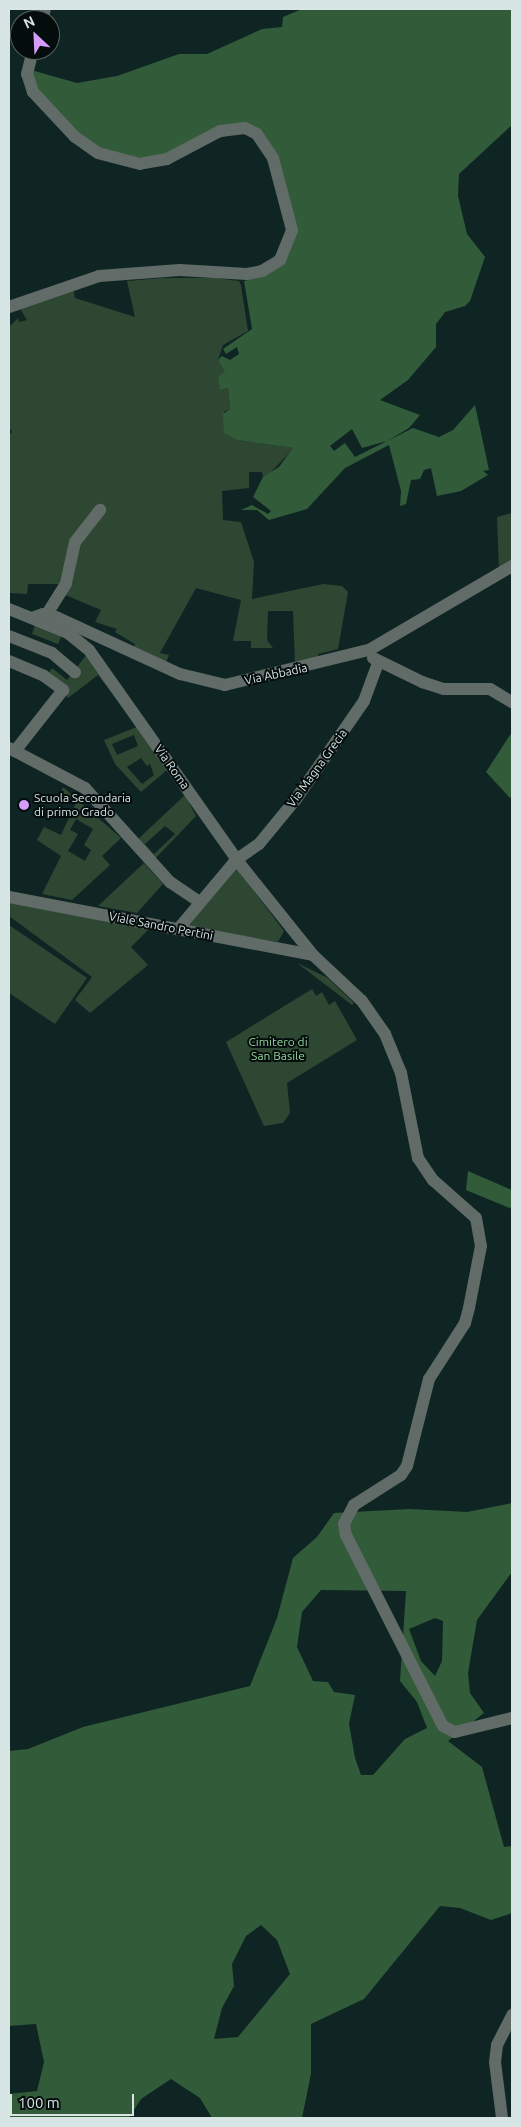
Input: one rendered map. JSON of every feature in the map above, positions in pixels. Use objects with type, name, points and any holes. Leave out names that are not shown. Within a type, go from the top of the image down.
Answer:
[{"type":"street","points":[[9,306],[99,276],[180,270],[262,271],[280,260],[289,245],[292,230],[288,207],[273,158],[266,144],[245,128],[220,131],[167,159],[140,164],[98,153],[75,138],[28,82],[32,60]]},
{"type":"street","points":[[32,618],[47,614],[66,583],[75,542],[100,510]]},
{"type":"street","name":"Via Abbadia","points":[[47,614],[180,674],[217,684],[369,650],[512,566]]},
{"type":"street","name":"Via Roma","points":[[9,609],[68,633],[90,650],[236,860],[313,955],[362,1001],[385,1034],[401,1073],[418,1158],[433,1180],[469,1210],[480,1232],[481,1246],[465,1323],[429,1379],[407,1466],[400,1475],[354,1505],[344,1524],[346,1535],[443,1726],[455,1732],[512,1718]]},
{"type":"street","points":[[9,636],[52,653],[75,672]]},
{"type":"street","points":[[369,650],[378,663],[444,689],[490,689],[512,702]]},
{"type":"street","points":[[9,661],[44,676],[63,690],[12,750],[85,788],[170,882],[200,902]]},
{"type":"street","name":"Via Magna Grecia","points":[[179,928],[236,860],[259,844],[296,799],[364,701],[378,663]]},
{"type":"street","name":"Viale Sandro Pertini","points":[[9,897],[313,955]]},
{"type":"street","points":[[502,2118],[495,2062],[497,2045],[512,2016]]},
{"type":"green space","points":[[302,9],[512,9],[512,125],[459,174],[458,196],[467,234],[485,257],[470,301],[465,306],[445,312],[436,324],[436,347],[408,380],[380,400],[420,415],[409,428],[387,441],[413,428],[439,437],[453,430],[475,405],[489,470],[483,471],[488,475],[461,491],[437,496],[431,468],[424,470],[420,479],[411,480],[406,504],[400,506],[401,491],[389,445],[345,468],[307,509],[269,520],[257,510],[241,510],[252,505],[268,514],[271,511],[253,497],[263,477],[279,467],[293,448],[237,440],[224,433],[223,414],[230,409],[228,388],[220,390],[218,377],[225,372],[218,360],[222,356],[230,360],[239,354],[237,347],[226,354],[223,349],[252,329],[244,281],[260,277],[289,237],[285,194],[253,128],[154,157],[134,158],[93,146],[36,92],[31,70],[77,83],[117,76],[179,54],[207,54],[262,29],[282,27],[283,17]],"holes":[[[352,429],[362,448],[387,441],[355,457],[345,443],[334,451],[330,446]]]},
{"type":"green space","points":[[162,278],[216,278],[239,281],[241,285],[248,331],[223,345],[218,360],[226,372],[220,390],[228,388],[230,409],[224,412],[224,433],[237,440],[294,448],[269,474],[263,477],[262,472],[249,472],[249,488],[222,491],[223,520],[241,522],[254,562],[252,599],[323,584],[342,586],[348,592],[338,649],[318,654],[319,660],[295,664],[293,611],[268,611],[267,640],[273,648],[251,648],[251,641],[233,641],[241,600],[196,588],[160,653],[169,655],[165,665],[133,649],[135,644],[115,632],[117,629],[95,622],[101,610],[63,594],[64,584],[28,584],[27,594],[9,593],[9,435],[12,432],[9,427],[9,327],[18,318],[19,322],[27,320],[19,307],[73,287],[75,298],[135,317],[127,281]]},
{"type":"green space","points":[[512,513],[512,563],[499,571],[497,517]]},
{"type":"green space","points":[[35,625],[62,635],[58,644],[32,634]]},
{"type":"green space","points":[[87,654],[120,704],[98,675],[68,698],[48,674],[52,668],[67,680]]},
{"type":"green space","points":[[137,727],[167,770],[141,792],[115,764],[104,740]],"holes":[[[134,735],[138,746],[117,755],[112,744]],[[141,758],[147,766],[150,764],[154,775],[142,784],[127,767]]]},
{"type":"green space","points":[[512,732],[512,797],[510,798],[486,772]]},
{"type":"green space","points":[[63,787],[121,838],[102,856],[110,865],[72,900],[42,894],[61,856],[37,840],[44,827],[61,835],[76,803],[60,794]],"holes":[[[76,819],[93,829],[84,845],[91,850],[85,861],[68,851],[78,834],[70,830]]]},
{"type":"green space","points":[[185,795],[196,816],[154,860],[136,841]],"holes":[[[165,826],[175,834],[154,854],[145,844]]]},
{"type":"green space","points":[[144,863],[163,884],[137,913],[98,906]]},
{"type":"green space","points":[[235,866],[284,931],[278,942],[188,927]]},
{"type":"green space","points":[[9,903],[149,929],[131,947],[148,965],[90,1013],[75,1000],[92,977],[9,916]]},
{"type":"green space","points":[[9,925],[87,978],[55,1024],[9,993]]},
{"type":"green space","points":[[297,963],[328,978],[354,1003],[352,1005]]},
{"type":"green space","name":"Cimitero di San Basile","points":[[312,989],[316,996],[322,992],[329,1005],[335,1001],[357,1040],[287,1083],[290,1113],[283,1123],[264,1126],[226,1042]]},
{"type":"green space","points":[[468,1171],[512,1190],[512,1209],[466,1190]]},
{"type":"green space","points":[[512,1503],[512,1572],[477,1620],[468,1673],[470,1693],[484,1713],[448,1741],[482,1767],[504,1847],[512,1846],[512,1913],[491,1920],[460,1908],[440,1906],[364,1999],[311,2024],[311,2074],[302,2118],[212,2118],[200,2098],[171,2079],[141,2099],[129,2118],[9,2118],[9,2094],[37,2091],[44,2062],[36,2024],[9,2026],[9,1751],[28,1749],[83,1727],[250,1686],[277,1618],[293,1558],[317,1537],[334,1513],[410,1509],[467,1512]],"holes":[[[321,1590],[406,1591],[400,1681],[417,1702],[427,1728],[405,1739],[373,1775],[361,1775],[355,1758],[349,1724],[355,1695],[334,1692],[328,1682],[313,1681],[297,1647],[302,1612]],[[435,1618],[443,1621],[442,1661],[435,1676],[421,1661],[409,1629]],[[261,1925],[277,1940],[290,1974],[238,2037],[214,2039],[222,2008],[234,1986],[232,1964],[246,1936]]]},
{"type":"place","name":"Scuola Secondaria di primo Grado","points":[[24,805]]}]
